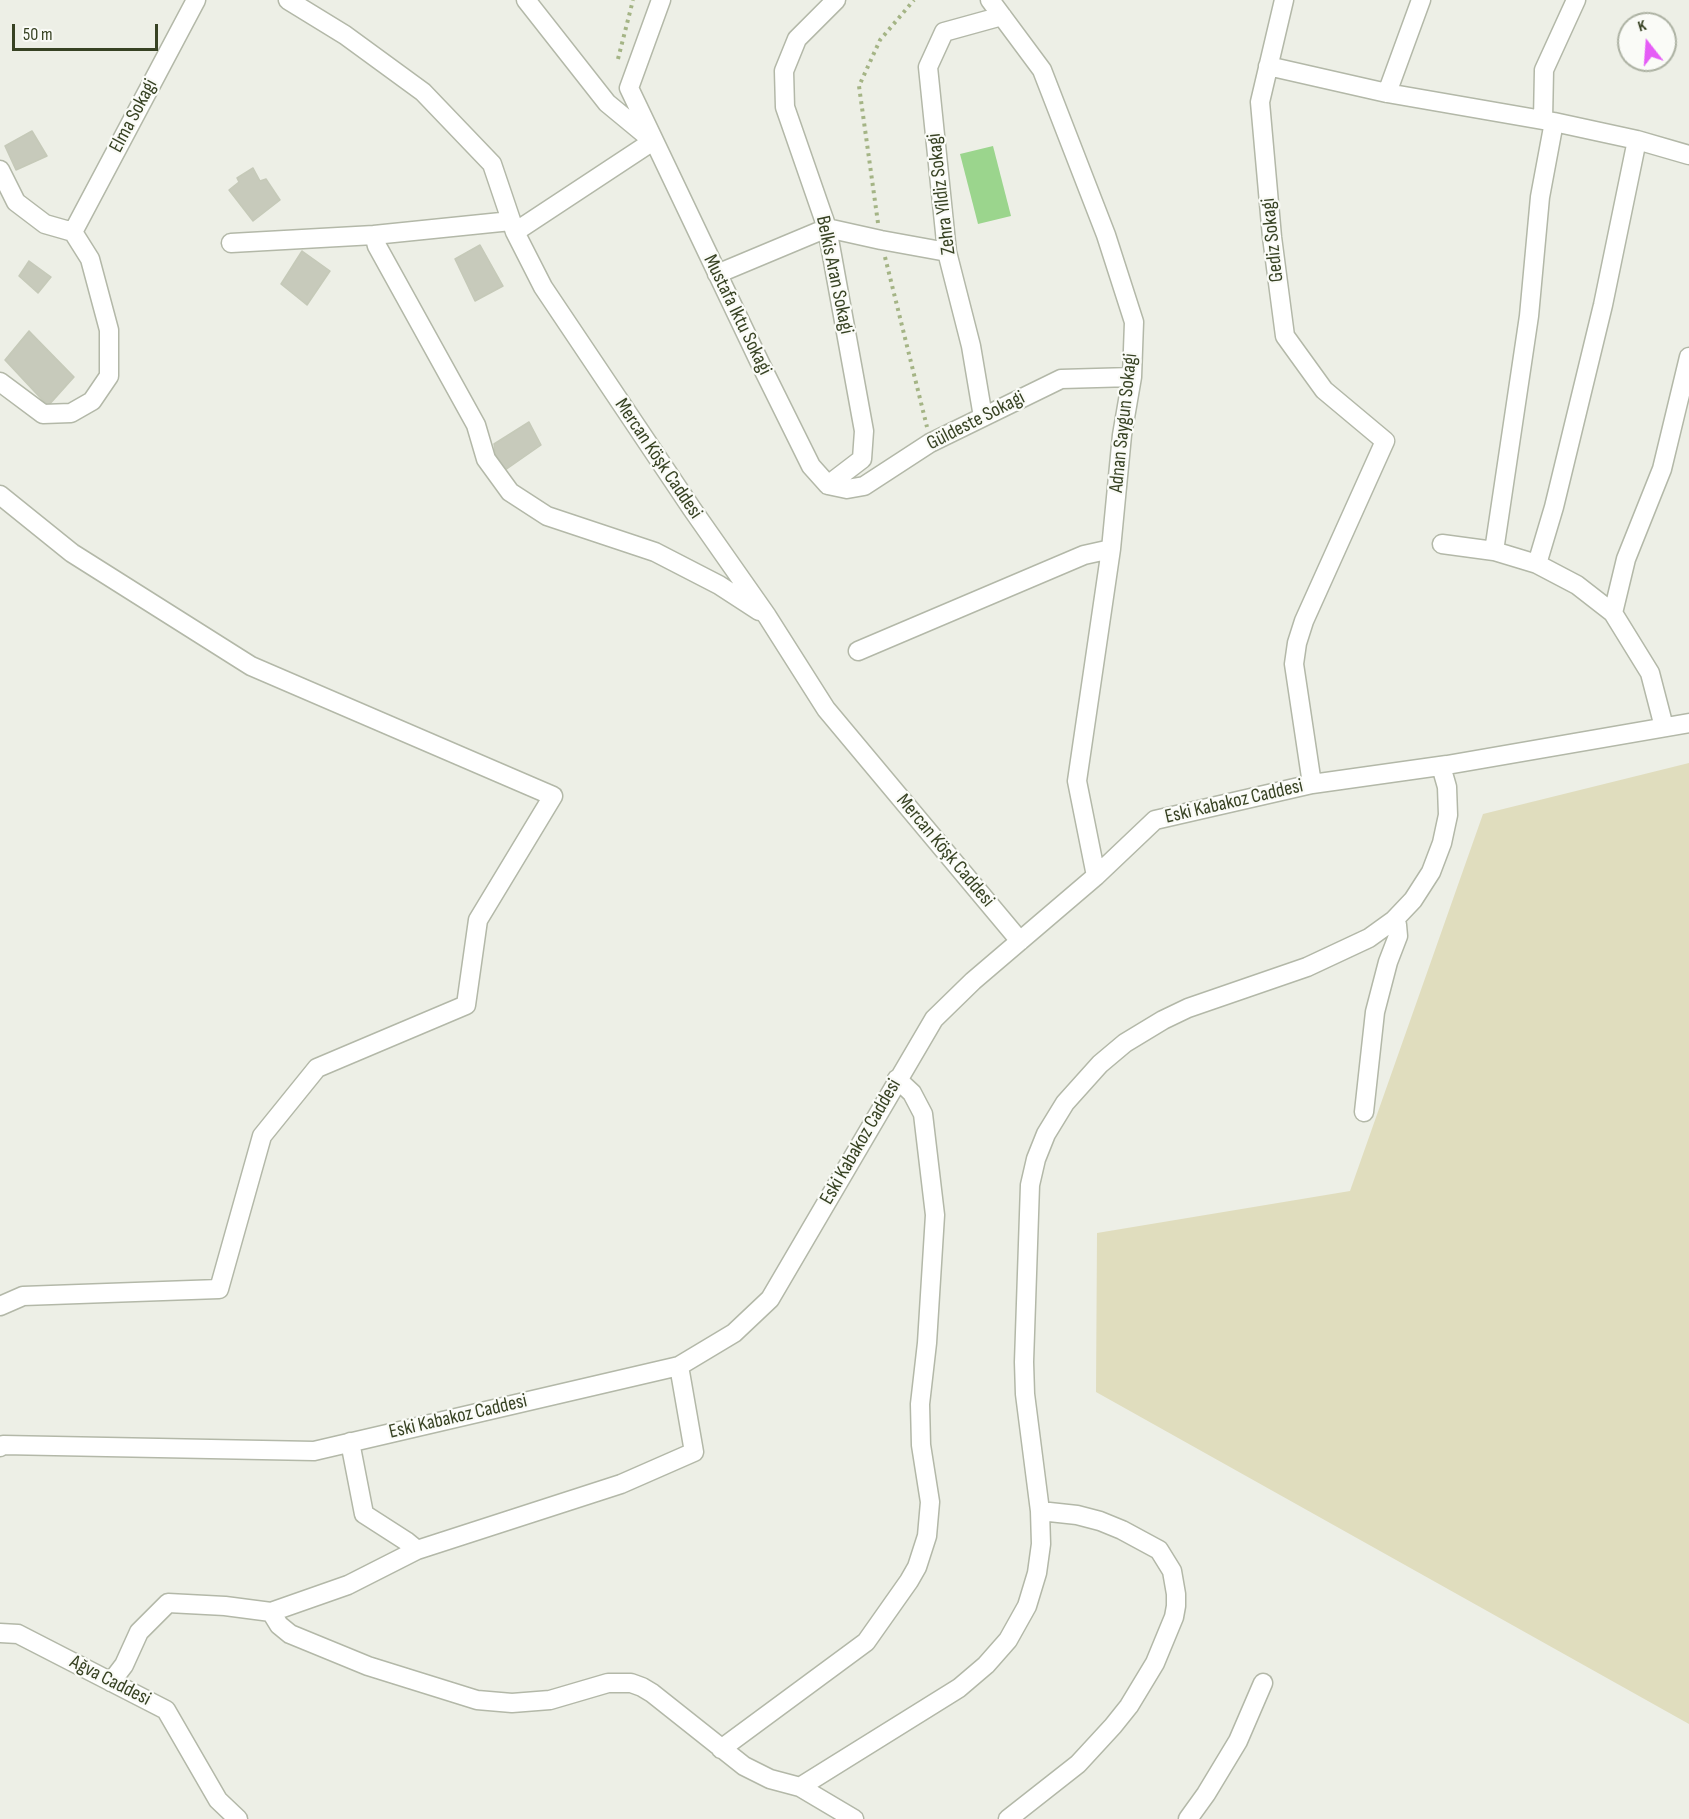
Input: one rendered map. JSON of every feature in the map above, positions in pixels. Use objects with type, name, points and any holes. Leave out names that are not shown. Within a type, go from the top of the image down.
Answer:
[{"type":"street","name":"Elma Sokagi","points":[[73,232],[195,0]]},
{"type":"street","name":"Mercan Köşk Caddesi","points":[[288,0],[345,34],[423,92],[492,164],[513,227],[543,287],[767,616],[826,709],[1020,941]]},
{"type":"street","name":"Mustafa Iktu Sokagi","points":[[526,0],[607,103],[653,141]]},
{"type":"street","name":"Mustafa Iktu Sokagi","points":[[661,0],[629,88],[811,466],[828,485]]},
{"type":"street","name":"Belkis Aran Sokagi","points":[[828,485],[862,459],[864,431],[827,228],[785,108],[784,71],[797,39],[836,0]]},
{"type":"street","name":"Adnan Saygun Sokagi","points":[[990,0],[1042,70],[1106,235],[1134,322],[1132,377],[1122,435],[1111,549],[1077,781],[1096,876]]},
{"type":"street","name":"Gediz Sokagi","points":[[1284,0],[1260,102],[1272,237],[1285,336],[1324,390],[1385,441],[1304,621],[1297,643],[1294,664],[1312,784]]},
{"type":"street","points":[[1387,93],[1421,0]]},
{"type":"street","points":[[1494,550],[1529,316],[1549,121],[1544,70],[1576,0]]},
{"type":"street","name":"Zehra Yildiz Sokagi","points":[[983,417],[971,346],[947,252],[927,67],[944,32],[1002,16]]},
{"type":"street","points":[[1268,66],[1387,93],[1549,121],[1637,140],[1689,155]]},
{"type":"street","points":[[1537,564],[1554,507],[1603,305],[1637,140]]},
{"type":"street","points":[[231,243],[513,227],[653,141]]},
{"type":"street","points":[[0,170],[16,202],[45,224],[73,232],[90,259],[109,330],[109,376],[92,401],[70,413],[43,414],[0,382]]},
{"type":"street","points":[[717,274],[827,228],[947,252]]},
{"type":"street","points":[[374,235],[377,246],[476,425],[486,459],[510,492],[547,516],[655,552],[719,585],[767,616]]},
{"type":"street","points":[[1613,613],[1626,559],[1662,469],[1689,357]]},
{"type":"street","name":"Güldeste Sokagi","points":[[828,485],[847,489],[864,486],[930,442],[1061,379],[1132,377]]},
{"type":"street","points":[[0,495],[72,553],[251,666],[553,796],[478,920],[466,1005],[317,1068],[262,1136],[219,1289],[23,1296],[0,1306]]},
{"type":"street","points":[[1442,544],[1494,550],[1537,564],[1577,585],[1613,613],[1650,673],[1664,728]]},
{"type":"street","points":[[858,651],[1084,555],[1111,549]]},
{"type":"street","name":"Eski Kabakoz Caddesi","points":[[0,1447],[3,1445],[314,1451],[679,1366],[734,1333],[770,1299],[934,1019],[973,981],[1096,876],[1155,820],[1312,784],[1441,766],[1689,723]]},
{"type":"street","points":[[800,1787],[959,1688],[986,1665],[1008,1640],[1027,1606],[1037,1573],[1041,1544],[1040,1511],[1025,1394],[1024,1362],[1030,1185],[1042,1142],[1055,1119],[1075,1090],[1100,1064],[1125,1043],[1163,1020],[1188,1008],[1307,967],[1369,938],[1394,920],[1413,900],[1431,872],[1442,843],[1448,815],[1447,787],[1441,766]]},
{"type":"street","points":[[1364,1112],[1375,1012],[1380,989],[1398,936],[1394,920]]},
{"type":"street","points":[[721,1749],[866,1642],[909,1581],[917,1567],[927,1536],[930,1502],[921,1445],[920,1404],[927,1343],[935,1215],[923,1114],[912,1093],[897,1079]]},
{"type":"street","points":[[111,1682],[124,1665],[139,1632],[168,1603],[225,1606],[271,1612],[348,1585],[417,1550],[621,1485],[694,1452],[679,1366]]},
{"type":"street","points":[[350,1442],[364,1514],[417,1550]]},
{"type":"street","points":[[1008,1819],[1078,1764],[1129,1706],[1155,1663],[1174,1617],[1176,1606],[1172,1571],[1159,1550],[1100,1521],[1077,1515],[1040,1511]]},
{"type":"street","points":[[271,1612],[279,1625],[290,1634],[368,1666],[477,1700],[512,1703],[550,1700],[608,1683],[631,1683],[652,1693],[721,1749],[757,1773],[800,1787],[854,1819]]},
{"type":"street","name":"Ağva Caddesi","points":[[0,1633],[18,1634],[166,1710],[218,1800],[238,1819]]},
{"type":"street","points":[[1188,1819],[1238,1741],[1263,1683]]},
{"type":"path","points":[[615,69],[633,0]]},
{"type":"path","points":[[914,0],[880,40],[859,86],[881,240],[930,442]]},
{"type":"shaded area","points":[[993,146],[1011,216],[978,224],[960,154]]},
{"type":"shaded area","points":[[1689,763],[1689,1724],[1096,1392],[1097,1233],[1350,1191],[1483,814]]},
{"type":"building","points":[[32,131],[47,156],[16,170],[5,146]]},
{"type":"building","points":[[253,168],[260,181],[266,179],[280,200],[253,221],[229,190],[239,182],[237,178]]},
{"type":"building","points":[[480,245],[503,286],[475,301],[455,259]]},
{"type":"building","points":[[302,251],[330,271],[307,305],[281,284]]},
{"type":"building","points":[[29,261],[51,277],[38,293],[19,276]]},
{"type":"building","points":[[29,331],[74,377],[48,406],[5,360]]},
{"type":"building","points":[[529,422],[541,445],[498,475],[494,444]]}]
